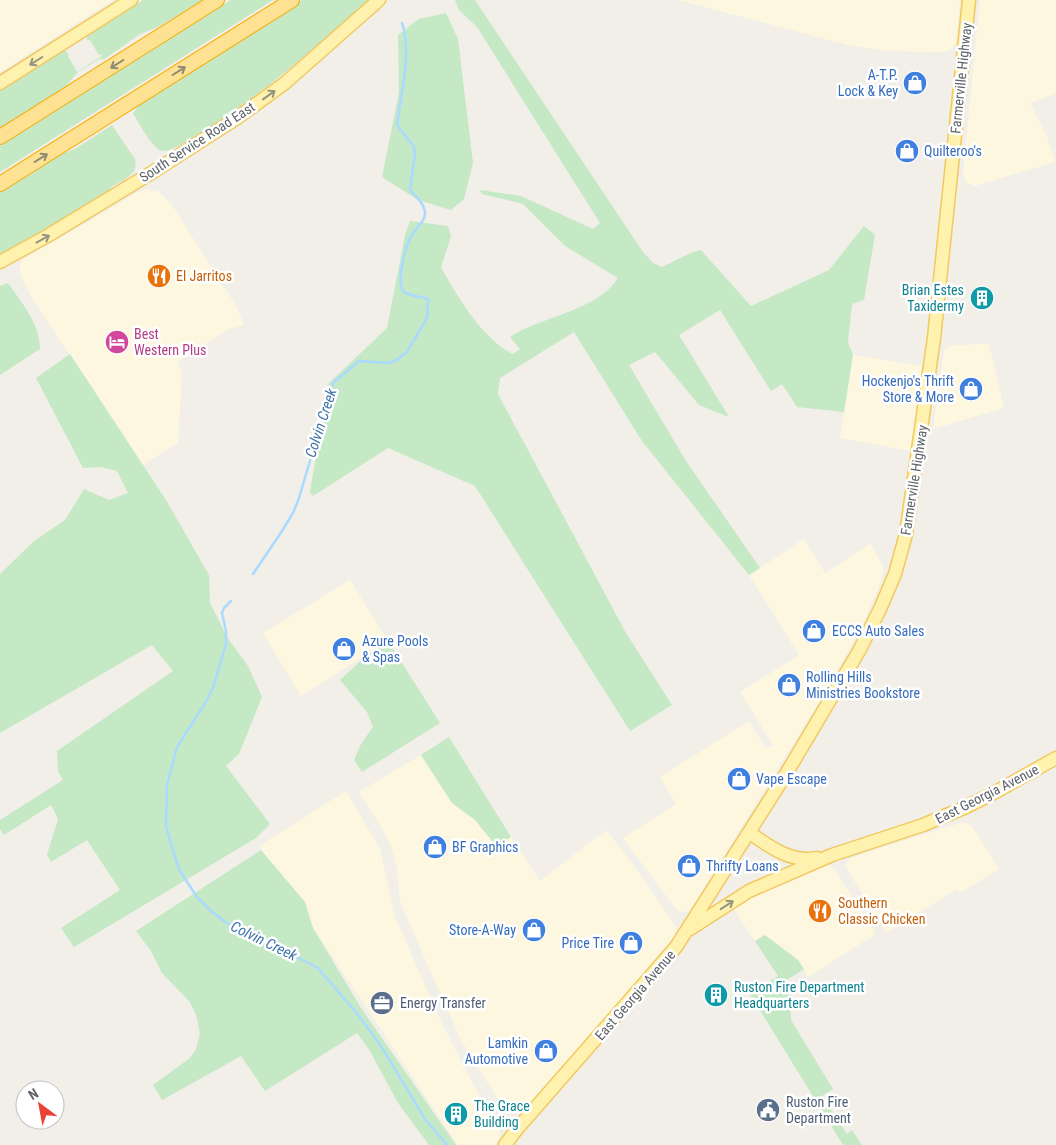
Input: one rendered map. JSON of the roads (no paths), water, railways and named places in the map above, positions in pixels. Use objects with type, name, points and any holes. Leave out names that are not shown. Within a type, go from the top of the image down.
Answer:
[{"type":"highway","points":[[0,137],[217,0]]},
{"type":"highway","points":[[0,184],[292,0]]},
{"type":"main road","points":[[0,83],[131,0]]},
{"type":"main road","name":"South Service Road East","points":[[0,262],[58,230],[237,118],[285,83],[379,0]]},
{"type":"main road","name":"Farmerville Highway","points":[[750,833],[859,650],[895,574],[906,534],[934,338],[970,0]]},
{"type":"main road","name":"East Georgia Avenue","points":[[832,855],[922,825],[966,807],[1056,758]]},
{"type":"main road","points":[[750,833],[774,850],[790,857],[809,859],[832,855]]},
{"type":"main road","name":"East Georgia Avenue","points":[[505,1145],[676,947],[750,833]]},
{"type":"main road","points":[[686,932],[749,891],[832,855]]},
{"type":"waterway","name":"Colvin Creek","points":[[253,574],[293,513],[333,383],[359,361],[388,363],[395,361],[407,352],[427,318],[428,299],[408,294],[403,291],[401,286],[401,271],[407,246],[425,215],[421,202],[410,189],[415,154],[414,147],[397,125],[406,60],[405,34],[402,23]]},
{"type":"waterway","name":"Colvin Creek","points":[[231,601],[222,613],[226,631],[226,644],[213,688],[177,747],[167,785],[166,826],[180,871],[197,897],[225,922],[253,938],[318,968],[359,1016],[381,1046],[425,1119],[447,1145]]},
{"type":"place","name":"A-T.P. Lock & Key","points":[[915,83]]},
{"type":"place","name":"Quilteroo's","points":[[907,151]]},
{"type":"place","name":"El Jarritos","points":[[159,276]]},
{"type":"place","name":"Brian Estes Taxidermy","points":[[982,298]]},
{"type":"place","name":"Best Western Plus","points":[[117,342]]},
{"type":"place","name":"Hockenjo's Thrift Store & More","points":[[971,389]]},
{"type":"place","name":"ECCS Auto Sales","points":[[814,631]]},
{"type":"place","name":"Azure Pools & Spas","points":[[344,649]]},
{"type":"place","name":"Rolling Hills Ministries Bookstore","points":[[789,685]]},
{"type":"place","name":"Vape Escape","points":[[739,779]]},
{"type":"place","name":"BF Graphics","points":[[435,847]]},
{"type":"place","name":"Thrifty Loans","points":[[689,866]]},
{"type":"place","name":"Southern Classic Chicken","points":[[820,911]]},
{"type":"place","name":"Store-A-Way","points":[[534,930]]},
{"type":"place","name":"Price Tire","points":[[631,943]]},
{"type":"place","name":"Ruston Fire Department Headquarters","points":[[716,995]]},
{"type":"place","name":"Energy Transfer","points":[[382,1003]]},
{"type":"place","name":"Lamkin Automotive","points":[[546,1051]]},
{"type":"place","name":"Ruston Fire Department","points":[[768,1110]]},
{"type":"place","name":"The Grace Building","points":[[456,1114]]}]
